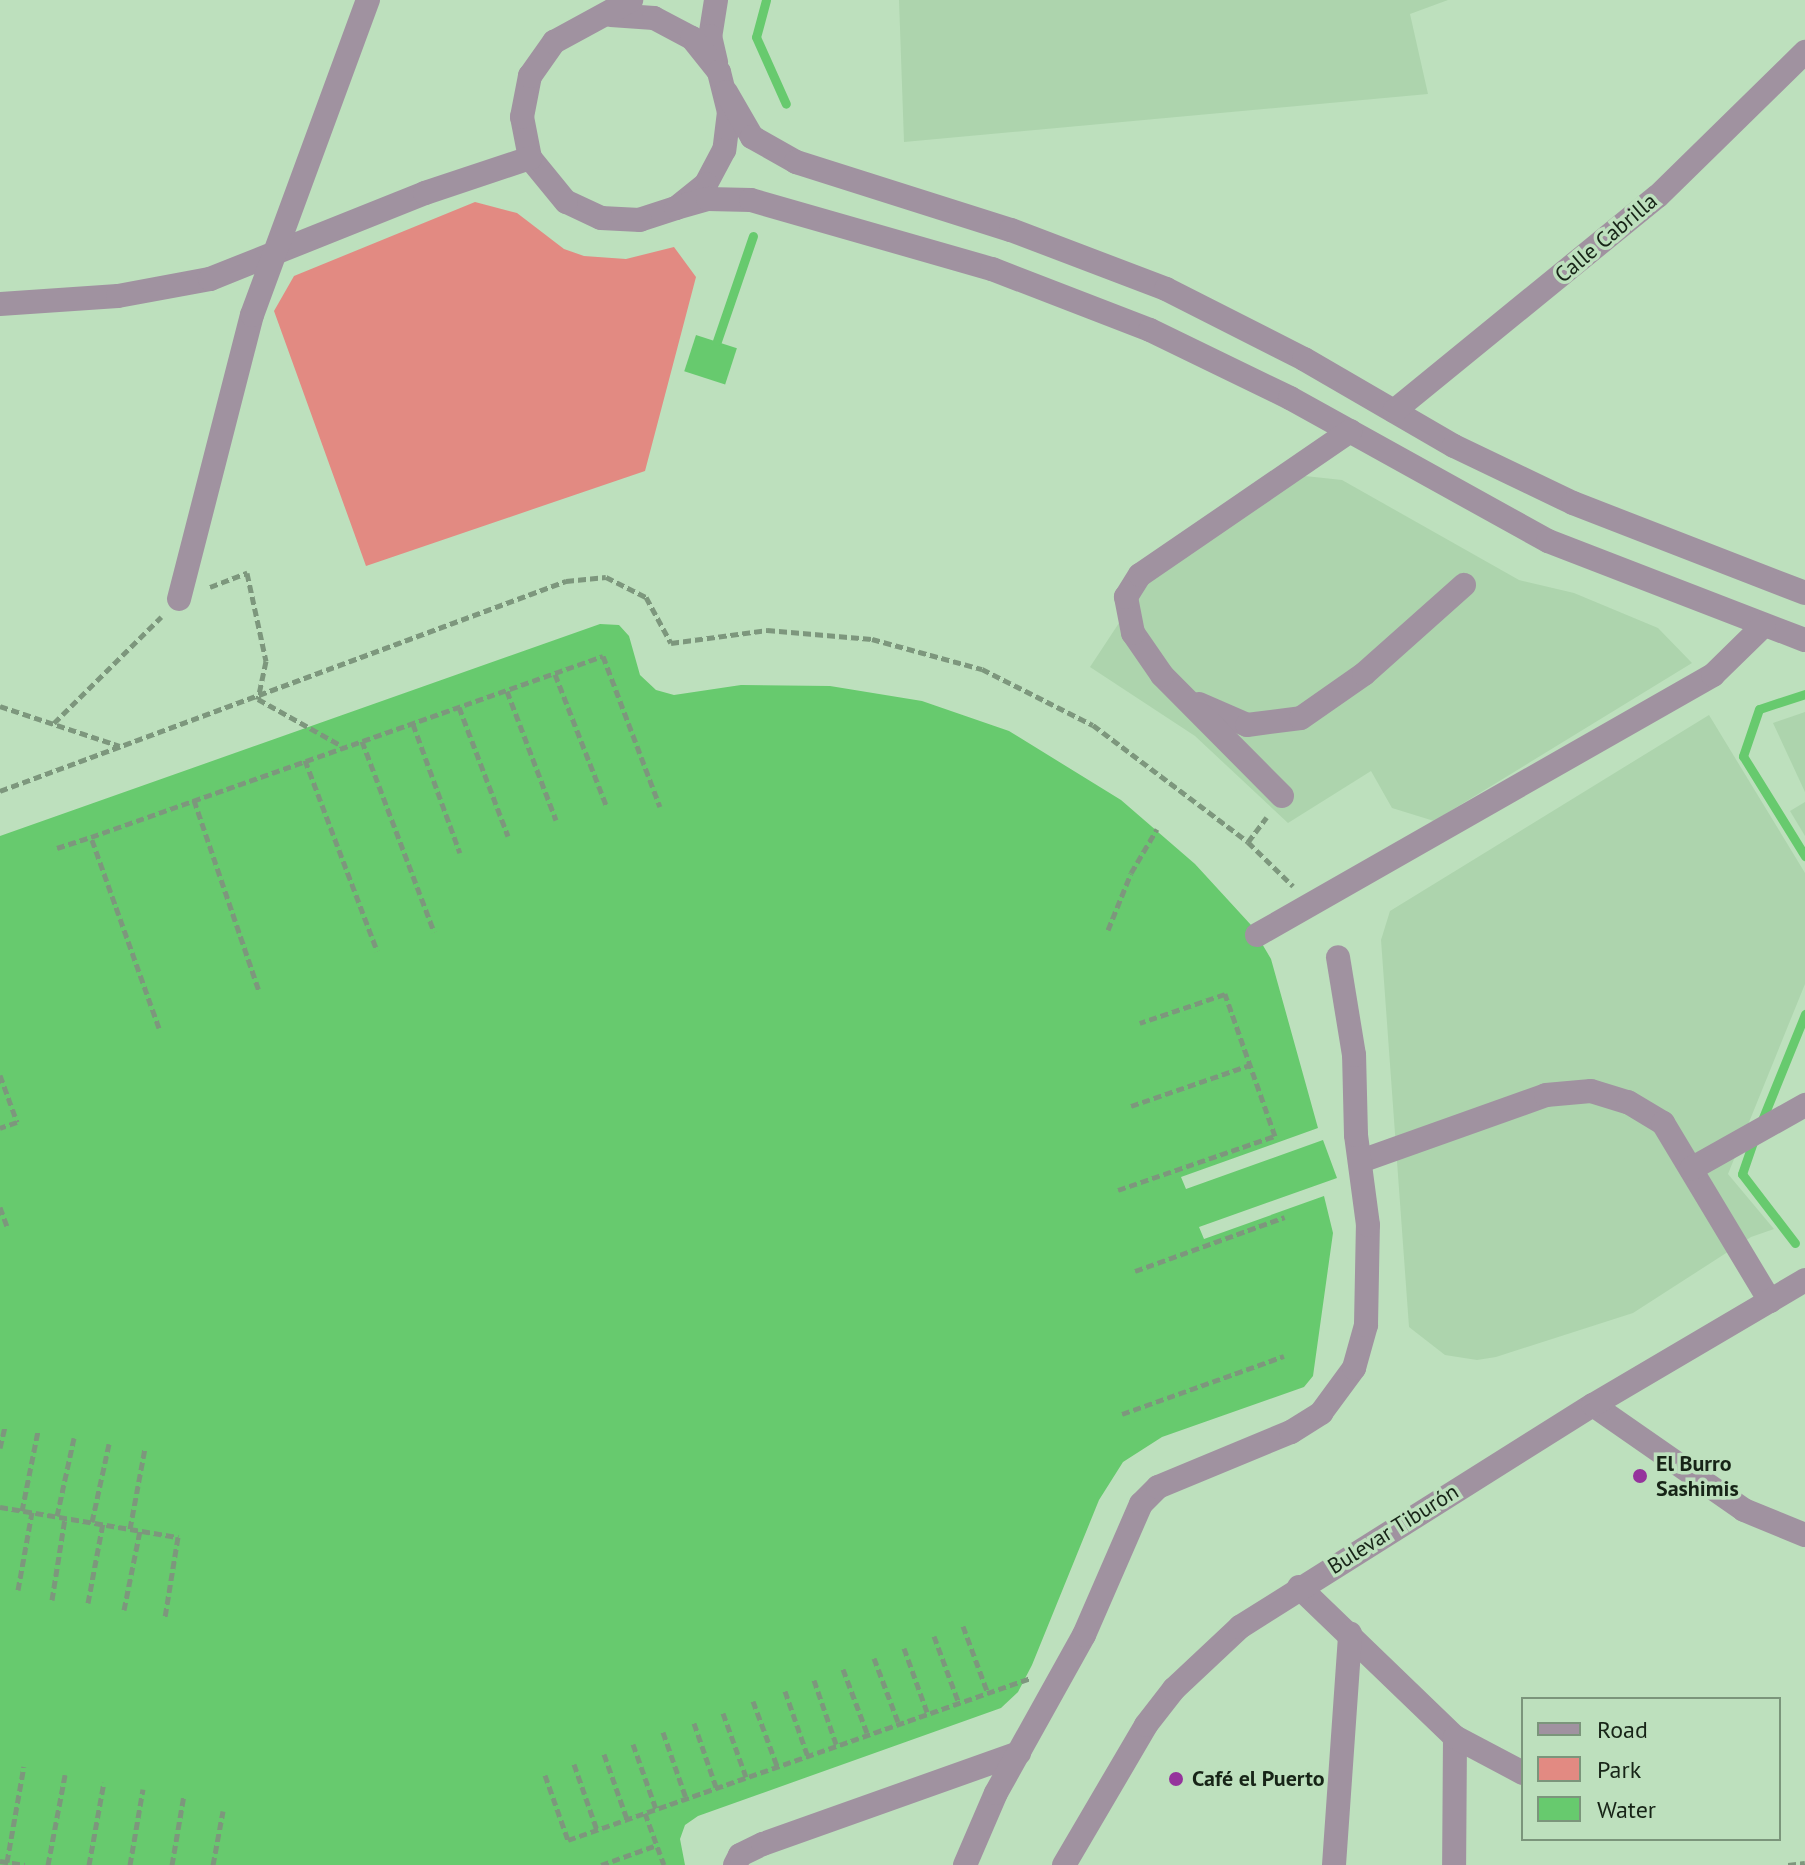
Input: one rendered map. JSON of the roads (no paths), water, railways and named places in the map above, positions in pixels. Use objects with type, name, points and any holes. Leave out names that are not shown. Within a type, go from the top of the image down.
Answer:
[{"type":"street","points":[[179,599],[272,254],[368,0]]},
{"type":"street","points":[[631,0],[611,15],[571,30],[554,42],[530,76],[522,117],[530,158],[552,190],[592,215],[640,220],[708,199],[751,200],[992,269],[1150,330],[1350,431],[1548,541],[1805,640]]},
{"type":"street","points":[[676,208],[706,184],[724,150],[722,82],[710,36],[716,0]]},
{"type":"street","points":[[611,15],[654,18],[674,26],[707,54],[752,137],[796,162],[1011,230],[1166,289],[1573,503],[1805,593]]},
{"type":"street","name":"Calle Cabrilla","points":[[1394,411],[1658,196],[1805,52]]},
{"type":"street","points":[[0,304],[118,296],[210,279],[425,193],[530,158]]},
{"type":"street","points":[[1282,796],[1186,699],[1133,633],[1126,597],[1140,575],[1350,431]]},
{"type":"street","points":[[1186,699],[1247,725],[1301,718],[1364,674],[1464,585]]},
{"type":"street","points":[[1257,935],[1713,675],[1764,625]]},
{"type":"street","points":[[965,1865],[1019,1753],[1084,1635],[1141,1504],[1158,1487],[1291,1432],[1321,1413],[1342,1389],[1360,1351],[1369,1286],[1354,1055],[1338,957]]},
{"type":"street","points":[[1361,1161],[1546,1095],[1591,1091],[1628,1102],[1663,1123],[1770,1301]]},
{"type":"street","points":[[1691,1169],[1805,1105]]},
{"type":"street","name":"Bulevar Tiburón","points":[[1064,1865],[1124,1757],[1174,1689],[1240,1627],[1299,1587],[1593,1405],[1805,1280]]},
{"type":"street","points":[[1593,1405],[1744,1510],[1805,1535]]},
{"type":"street","points":[[1299,1587],[1455,1737],[1521,1772]]},
{"type":"street","points":[[1334,1865],[1350,1634]]},
{"type":"street","points":[[1454,1865],[1455,1737]]},
{"type":"street","points":[[735,1865],[740,1855],[763,1844],[1019,1753]]},
{"type":"water","points":[[696,335],[737,348],[725,384],[684,371]]},
{"type":"water","points":[[600,624],[619,625],[629,636],[640,675],[656,690],[674,695],[741,685],[830,686],[922,701],[1009,731],[1121,800],[1195,864],[1251,925],[1271,959],[1318,1128],[1181,1177],[1186,1189],[1323,1140],[1337,1178],[1199,1227],[1204,1239],[1324,1196],[1333,1233],[1313,1376],[1304,1387],[1162,1437],[1123,1462],[1099,1500],[1032,1665],[1018,1692],[1001,1708],[698,1816],[685,1825],[680,1839],[685,1865],[0,1865],[0,836]]},
{"type":"waterway","points":[[766,0],[756,37],[786,104]]},
{"type":"waterway","points":[[717,341],[753,236]]},
{"type":"waterway","points":[[1805,694],[1759,709],[1743,756],[1805,856]]},
{"type":"waterway","points":[[1760,1125],[1805,1014]]},
{"type":"waterway","points":[[1754,1139],[1742,1174],[1795,1243]]},
{"type":"place","name":"El Burro Sashimis","points":[[1640,1476]]},
{"type":"place","name":"Café el Puerto","points":[[1176,1779]]}]
